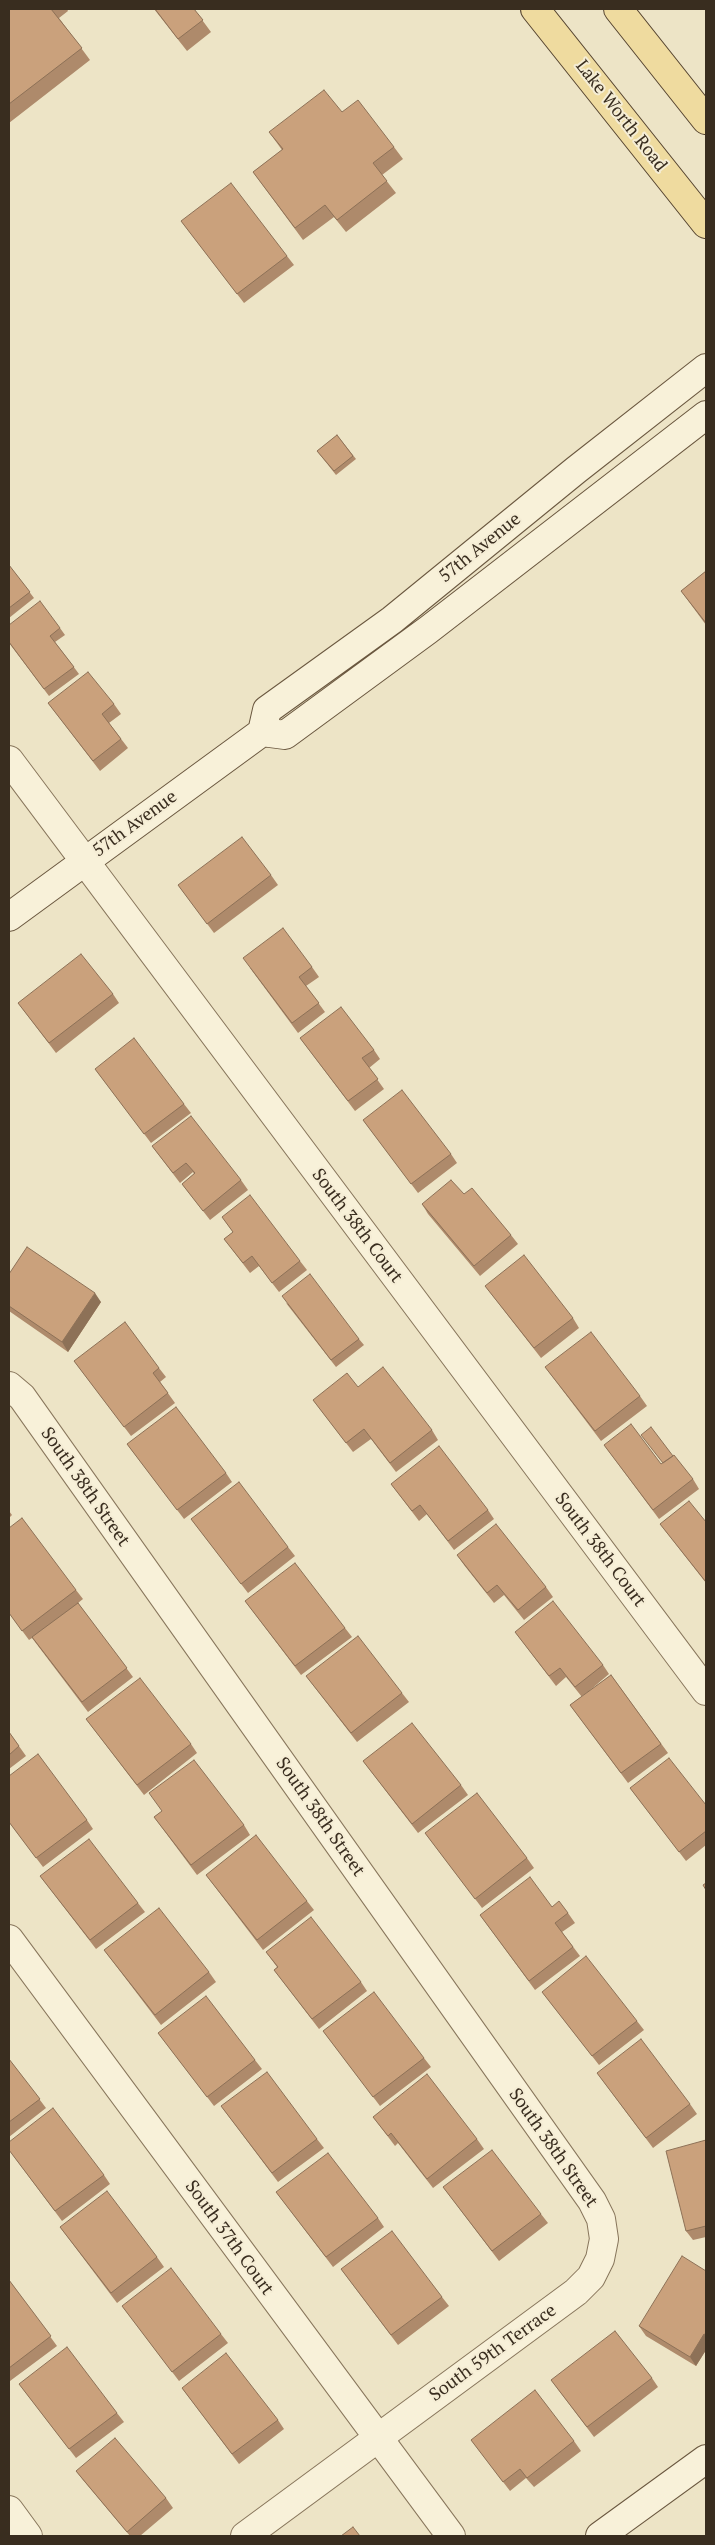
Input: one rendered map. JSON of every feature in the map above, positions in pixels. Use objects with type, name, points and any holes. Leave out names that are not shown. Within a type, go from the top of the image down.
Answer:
[{"type":"main road","name":"Lake Worth Road","points":[[535,9],[706,224]]},
{"type":"main road","points":[[618,9],[706,120]]},
{"type":"street","name":"57th Avenue","points":[[9,917],[262,732],[267,710],[398,615],[576,470],[706,368]]},
{"type":"street","name":"57th Avenue","points":[[262,732],[285,735],[422,634],[706,415]]},
{"type":"street","name":"South 38th Court","points":[[9,760],[706,1691]]},
{"type":"street","name":"South 38th Street","points":[[9,1386],[22,1397],[592,2201],[602,2226],[604,2239],[600,2260]]},
{"type":"street","name":"South 37th Court","points":[[9,1939],[451,2536]]},
{"type":"street","name":"South 59th Terrace","points":[[245,2536],[576,2292],[591,2277],[600,2260]]},
{"type":"street","points":[[600,2536],[706,2458]]},
{"type":"street","points":[[9,2510],[28,2536]]},
{"type":"building","points":[[9,9],[51,9],[82,48],[9,104]]},
{"type":"building","points":[[155,9],[194,9],[203,20],[178,39]]},
{"type":"building","points":[[324,90],[342,112],[358,100],[394,147],[373,163],[387,181],[337,220],[325,205],[295,228],[253,172],[283,149],[269,132]]},
{"type":"building","points":[[231,183],[287,256],[237,294],[181,221]]},
{"type":"building","points":[[337,435],[353,456],[334,471],[317,451]]},
{"type":"building","points":[[9,565],[30,592],[9,608]]},
{"type":"building","points":[[706,571],[706,623],[681,591]]},
{"type":"building","points":[[40,601],[60,628],[50,636],[74,667],[44,689],[9,642],[9,625]]},
{"type":"building","points":[[88,672],[114,704],[102,714],[121,739],[93,761],[48,703]]},
{"type":"building","points":[[242,837],[271,875],[207,924],[178,885]]},
{"type":"building","points":[[283,928],[312,967],[299,977],[319,1003],[292,1023],[243,958]]},
{"type":"building","points":[[81,954],[113,994],[49,1043],[18,1003]]},
{"type":"building","points":[[341,1007],[374,1050],[362,1058],[378,1079],[348,1101],[300,1038]]},
{"type":"building","points":[[134,1038],[184,1104],[144,1134],[95,1069]]},
{"type":"building","points":[[402,1090],[451,1154],[411,1184],[363,1120]]},
{"type":"building","points":[[191,1116],[241,1180],[203,1211],[182,1184],[195,1173],[186,1163],[173,1173],[152,1146]]},
{"type":"building","points":[[451,1180],[464,1194],[472,1188],[511,1235],[474,1266],[422,1204]]},
{"type":"building","points":[[250,1195],[300,1261],[272,1283],[252,1256],[243,1263],[224,1239],[233,1232],[222,1217]]},
{"type":"building","points":[[27,1247],[95,1293],[62,1342],[9,1306],[9,1274]]},
{"type":"building","points":[[524,1255],[573,1318],[534,1348],[485,1286]]},
{"type":"building","points":[[310,1274],[359,1339],[331,1360],[282,1296]]},
{"type":"building","points":[[125,1322],[159,1368],[153,1373],[168,1393],[124,1427],[74,1361]]},
{"type":"building","points":[[591,1332],[640,1396],[595,1431],[545,1367]]},
{"type":"building","points":[[383,1367],[432,1430],[390,1463],[364,1429],[346,1443],[313,1400],[347,1373],[358,1387]]},
{"type":"building","points":[[176,1407],[226,1473],[177,1510],[127,1444]]},
{"type":"building","points":[[631,1424],[661,1464],[674,1455],[693,1479],[653,1510],[604,1445]]},
{"type":"building","points":[[651,1427],[673,1456],[663,1463],[641,1435]]},
{"type":"building","points":[[439,1446],[488,1510],[448,1541],[420,1505],[412,1511],[391,1484]]},
{"type":"building","points":[[239,1482],[288,1547],[241,1584],[191,1519]]},
{"type":"building","points":[[689,1501],[706,1522],[706,1582],[660,1524]]},
{"type":"building","points":[[22,1518],[76,1590],[22,1631],[9,1613],[9,1528]]},
{"type":"building","points":[[496,1524],[546,1587],[518,1610],[497,1585],[487,1593],[457,1555]]},
{"type":"building","points":[[295,1563],[345,1628],[295,1666],[245,1601]]},
{"type":"building","points":[[553,1601],[603,1665],[575,1687],[560,1668],[549,1676],[515,1632]]},
{"type":"building","points":[[78,1603],[127,1668],[82,1702],[32,1637]]},
{"type":"building","points":[[358,1636],[402,1693],[351,1733],[306,1676]]},
{"type":"building","points":[[611,1675],[661,1744],[621,1773],[570,1705]]},
{"type":"building","points":[[140,1678],[191,1744],[137,1785],[86,1719]]},
{"type":"building","points":[[412,1723],[461,1785],[412,1824],[363,1761]]},
{"type":"building","points":[[9,1732],[19,1746],[9,1755]]},
{"type":"building","points":[[38,1754],[87,1820],[36,1858],[9,1822],[9,1776]]},
{"type":"building","points":[[669,1758],[706,1805],[706,1831],[679,1852],[630,1788]]},
{"type":"building","points":[[194,1760],[244,1825],[191,1865],[154,1817],[162,1811],[149,1793]]},
{"type":"building","points":[[477,1793],[527,1858],[475,1899],[425,1833]]},
{"type":"building","points":[[256,1835],[307,1901],[257,1940],[206,1875]]},
{"type":"building","points":[[89,1839],[138,1903],[90,1940],[40,1876]]},
{"type":"building","points":[[530,1877],[552,1907],[559,1901],[568,1913],[555,1923],[573,1947],[529,1981],[480,1915]]},
{"type":"building","points":[[159,1908],[209,1972],[155,2015],[104,1950]]},
{"type":"building","points":[[311,1917],[361,1982],[312,2019],[274,1970],[278,1967],[266,1952]]},
{"type":"building","points":[[586,1956],[637,2021],[592,2056],[542,1992]]},
{"type":"building","points":[[374,1992],[424,2058],[373,2097],[323,2031]]},
{"type":"building","points":[[206,1996],[255,2060],[207,2097],[158,2033]]},
{"type":"building","points":[[641,2039],[690,2104],[646,2138],[597,2073]]},
{"type":"building","points":[[9,2059],[40,2099],[9,2122]]},
{"type":"building","points":[[267,2072],[317,2139],[272,2173],[221,2106]]},
{"type":"building","points":[[427,2074],[477,2139],[427,2179],[391,2133],[388,2136],[373,2117]]},
{"type":"building","points":[[53,2108],[104,2175],[55,2211],[9,2150],[9,2142]]},
{"type":"building","points":[[706,2140],[706,2226],[686,2231],[666,2151]]},
{"type":"building","points":[[492,2150],[541,2214],[492,2251],[443,2187]]},
{"type":"building","points":[[328,2153],[378,2218],[326,2257],[276,2192]]},
{"type":"building","points":[[107,2191],[157,2257],[111,2293],[60,2227]]},
{"type":"building","points":[[392,2231],[442,2297],[391,2335],[341,2269]]},
{"type":"building","points":[[682,2256],[706,2271],[706,2335],[704,2334],[690,2357],[639,2326]]},
{"type":"building","points":[[171,2268],[221,2334],[172,2372],[122,2306]]},
{"type":"building","points":[[9,2280],[51,2336],[9,2368]]},
{"type":"building","points":[[615,2331],[652,2378],[587,2427],[551,2380]]},
{"type":"building","points":[[67,2347],[117,2413],[69,2449],[19,2384]]},
{"type":"building","points":[[226,2353],[278,2420],[232,2454],[182,2388]]},
{"type":"building","points":[[535,2390],[574,2441],[527,2478],[520,2469],[503,2482],[471,2440]]},
{"type":"building","points":[[115,2438],[166,2498],[127,2532],[76,2471]]},
{"type":"building","points":[[353,2527],[360,2536],[341,2536]]}]
